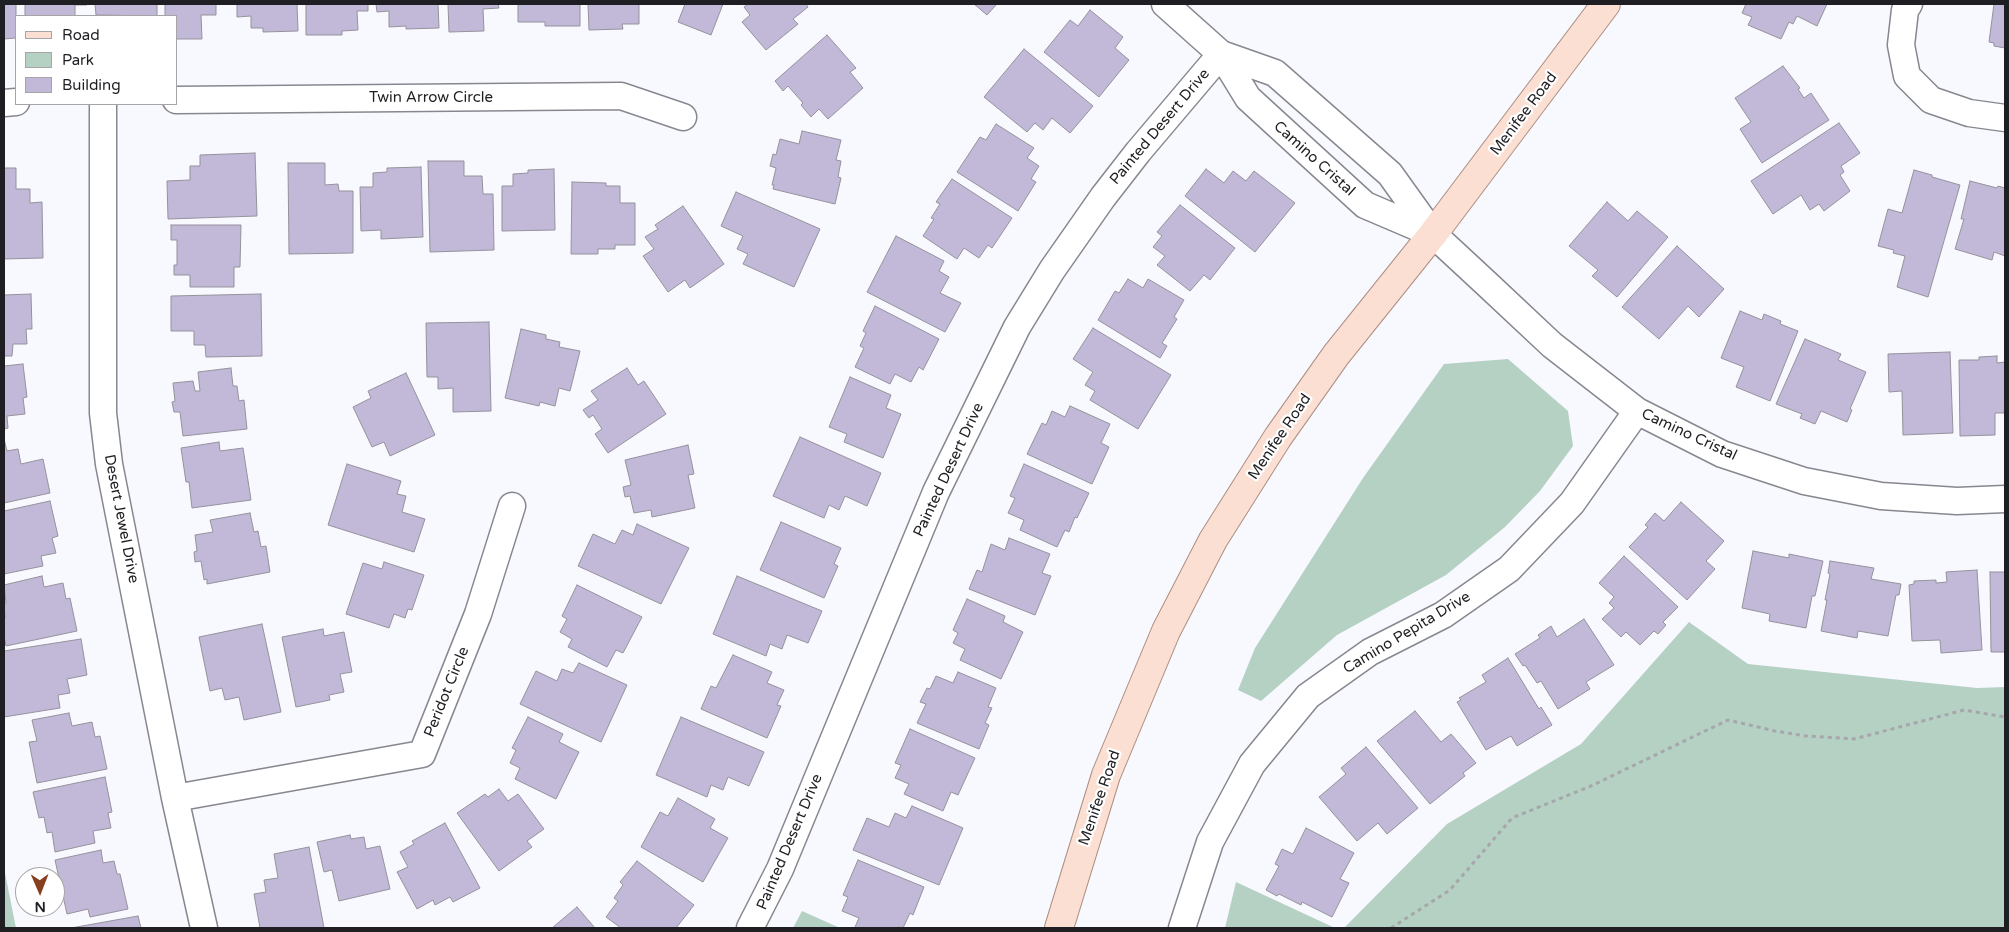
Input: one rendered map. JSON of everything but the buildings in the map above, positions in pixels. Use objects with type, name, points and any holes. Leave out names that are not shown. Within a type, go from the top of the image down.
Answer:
[{"type":"main road","name":"Menifee Road","points":[[1059,928],[1106,775],[1166,631],[1213,540],[1278,437],[1336,355],[1433,234],[1606,4]]},
{"type":"street","name":"Camino Cristal","points":[[1165,4],[1221,54],[1248,98],[1365,205],[1433,234]]},
{"type":"street","points":[[1909,4],[1906,10],[1900,46],[1907,76],[1931,100],[1969,113],[2005,118]]},
{"type":"street","name":"Camino Cristal","points":[[1221,54],[1274,73],[1390,174],[1433,234],[1552,345],[1636,411],[1722,454],[1804,481],[1880,496],[1957,501],[2005,499]]},
{"type":"street","name":"Painted Desert Drive","points":[[750,928],[780,869],[936,492],[1017,327],[1052,270],[1103,197],[1138,152],[1221,54]]},
{"type":"street","name":"Twin Arrow Circle","points":[[178,100],[621,96],[683,118]]},
{"type":"street","name":"Desert Jewel Drive","points":[[103,105],[103,413],[109,464],[175,798],[204,928]]},
{"type":"street","name":"Camino Pepita Drive","points":[[1182,928],[1210,842],[1252,764],[1308,696],[1370,652],[1443,615],[1510,570],[1572,503],[1636,411]]},
{"type":"street","name":"Peridot Circle","points":[[175,798],[422,754],[478,614],[512,506]]},
{"type":"path","points":[[1391,928],[1450,890],[1512,818],[1591,786],[1728,720],[1806,736],[1854,739],[1964,710],[2005,717]]},
{"type":"green space","points":[[1508,359],[1568,411],[1573,446],[1540,491],[1505,527],[1446,575],[1337,635],[1261,701],[1238,690],[1255,648],[1363,478],[1444,364]]},
{"type":"green space","points":[[1689,622],[1748,664],[1977,688],[2005,687],[2005,928],[1344,928],[1447,824],[1581,744]]},
{"type":"green space","points":[[4,868],[16,928],[4,928]]},
{"type":"green space","points":[[1236,882],[1335,928],[1225,928]]},
{"type":"green space","points":[[802,911],[840,928],[793,928]]}]
